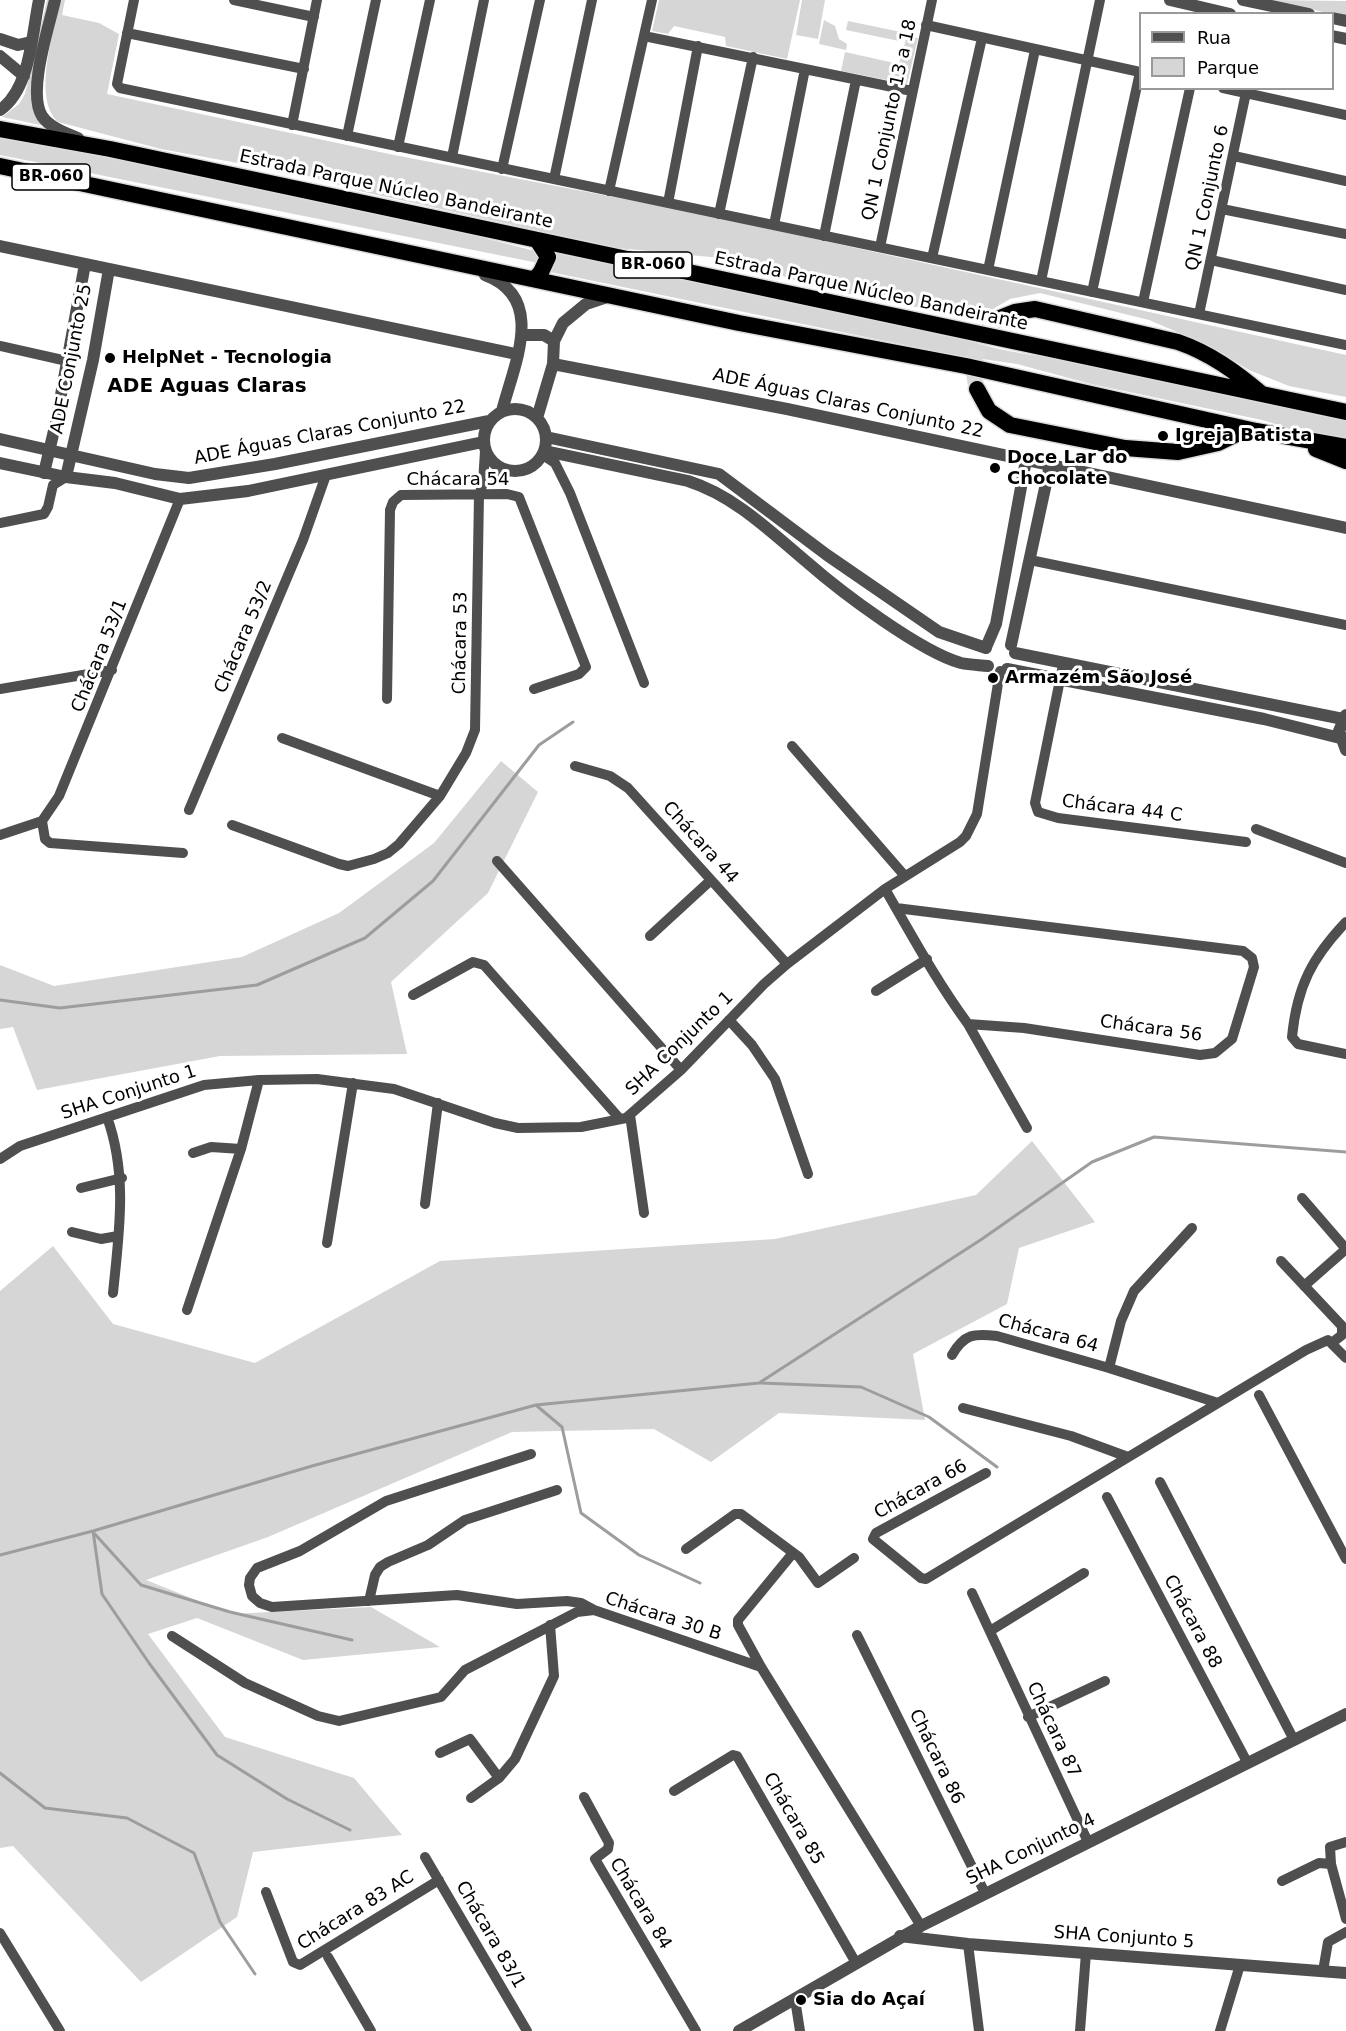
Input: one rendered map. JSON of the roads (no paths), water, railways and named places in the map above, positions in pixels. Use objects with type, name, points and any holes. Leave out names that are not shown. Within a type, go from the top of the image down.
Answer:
[{"type":"highway","name":"Estrada Parque Núcleo Bandeirante","points":[[0,129],[110,149],[1346,412]]},
{"type":"highway","name":"BR-060","points":[[0,166],[612,295],[966,366],[1247,429],[1346,447]]},
{"type":"highway","points":[[0,180],[39,174]]},
{"type":"highway","points":[[535,279],[548,257],[537,240]]},
{"type":"highway","points":[[1000,318],[1023,310],[1042,310],[1178,342],[1200,350],[1237,372],[1263,394]]},
{"type":"highway","points":[[977,389],[989,411],[1010,425],[1125,448],[1178,452],[1218,443],[1247,429]]},
{"type":"highway","points":[[1305,403],[1346,400]]},
{"type":"highway","points":[[1298,438],[1318,450],[1346,461]]},
{"type":"street","points":[[0,110],[10,104],[20,90],[39,0]]},
{"type":"street","points":[[55,0],[38,82],[37,106],[41,114],[54,127],[110,149]]},
{"type":"street","points":[[134,0],[118,87],[1346,345]]},
{"type":"street","points":[[234,0],[314,17]]},
{"type":"street","points":[[292,125],[317,0]]},
{"type":"street","points":[[347,136],[376,0]]},
{"type":"street","points":[[398,147],[430,0]]},
{"type":"street","points":[[452,158],[484,0]]},
{"type":"street","points":[[502,168],[540,0]]},
{"type":"street","points":[[554,179],[592,0]]},
{"type":"street","points":[[609,191],[652,0]]},
{"type":"street","name":"QN 1 Conjunto 13 a 18","points":[[880,247],[932,0]]},
{"type":"street","points":[[1041,281],[1100,0]]},
{"type":"street","points":[[1170,0],[1221,12]]},
{"type":"street","points":[[1243,0],[1300,12]]},
{"type":"street","points":[[926,25],[1139,72]]},
{"type":"street","points":[[127,33],[304,69]]},
{"type":"street","points":[[644,36],[912,91]]},
{"type":"street","points":[[932,258],[982,38]]},
{"type":"street","points":[[0,39],[18,45],[31,42]]},
{"type":"street","points":[[668,203],[698,46]]},
{"type":"street","points":[[988,270],[1035,50]]},
{"type":"street","points":[[0,56],[24,76]]},
{"type":"street","points":[[719,214],[753,57]]},
{"type":"street","points":[[774,225],[805,69]]},
{"type":"street","points":[[1092,292],[1139,77]]},
{"type":"street","points":[[824,236],[856,80]]},
{"type":"street","points":[[1143,302],[1190,90]]},
{"type":"street","points":[[1247,91],[1346,115]]},
{"type":"street","name":"QN 1 Conjunto 6","points":[[1199,314],[1247,91]]},
{"type":"street","points":[[1234,156],[1346,181]]},
{"type":"street","points":[[1222,209],[1346,234]]},
{"type":"street","points":[[0,246],[516,354]]},
{"type":"street","points":[[439,258],[501,281],[519,304],[522,335],[502,411]]},
{"type":"street","points":[[1211,260],[1346,290]]},
{"type":"street","name":"ADE Conjunto 25","points":[[44,472],[56,422],[85,264]]},
{"type":"street","name":"ADE Conjunto 25","points":[[66,477],[93,360],[109,269]]},
{"type":"street","points":[[81,282],[90,282],[104,290]]},
{"type":"street","points":[[537,418],[553,364],[554,341],[563,323],[572,313],[586,304],[612,295]]},
{"type":"street","points":[[522,335],[544,335],[554,341]]},
{"type":"street","points":[[0,346],[67,361]]},
{"type":"street","name":"ADE Águas Claras Conjunto 22","points":[[553,364],[787,409],[1346,528]]},
{"type":"street","points":[[483,483],[510,471],[529,468],[544,453],[546,437],[537,418],[527,411],[514,408],[502,411],[489,421],[484,446],[490,460],[510,471]]},
{"type":"street","name":"ADE Águas Claras Conjunto 22","points":[[0,439],[155,474],[189,478],[489,421]]},
{"type":"street","points":[[56,422],[62,431],[74,432],[78,428]]},
{"type":"street","points":[[546,437],[719,474],[827,555],[939,633],[987,646],[996,640],[1013,649],[1063,665],[1345,717],[1340,738],[1346,750]]},
{"type":"street","points":[[0,463],[66,477],[115,483],[180,499],[248,491],[484,446]]},
{"type":"street","name":"Chácara 53","points":[[232,825],[339,864],[357,865],[388,853],[440,796],[466,753],[475,730],[479,495],[483,483],[484,446]]},
{"type":"street","points":[[544,453],[671,477],[710,488],[759,521],[814,569],[911,637],[943,656],[962,663],[1264,719],[1340,738]]},
{"type":"street","points":[[544,453],[555,463],[570,493],[644,683]]},
{"type":"street","points":[[998,669],[984,657],[996,624],[1026,460]]},
{"type":"street","points":[[998,669],[1014,663],[1014,630],[1050,465]]},
{"type":"street","points":[[44,472],[53,485]]},
{"type":"street","points":[[151,493],[157,479],[155,474]]},
{"type":"street","points":[[710,488],[719,474]]},
{"type":"street","name":"Chácara 53/2","points":[[189,810],[303,540],[326,476]]},
{"type":"street","points":[[0,523],[44,514],[53,485],[66,477]]},
{"type":"street","points":[[1022,488],[1030,480],[1036,480],[1043,487],[1043,493]]},
{"type":"street","name":"Chácara 54","points":[[387,699],[390,510],[393,502],[401,495],[507,494],[519,497],[586,667],[579,674],[534,689]]},
{"type":"street","name":"Chácara 53/1","points":[[42,821],[59,796],[180,499]]},
{"type":"street","points":[[1030,560],[1346,625]]},
{"type":"street","points":[[996,624],[1005,631],[1014,630]]},
{"type":"street","name":"Chácara 44 C","points":[[1063,665],[1035,803],[1038,812],[1058,818],[1246,842]]},
{"type":"street","name":"SHA Conjunto 1","points":[[0,1159],[20,1146],[204,1084],[260,1080],[317,1079],[394,1089],[518,1128],[581,1126],[625,1117],[681,1070],[787,964],[904,875],[960,842],[966,836],[977,814],[998,669]]},
{"type":"street","points":[[0,689],[112,670]]},
{"type":"street","points":[[1100,688],[1102,672]]},
{"type":"street","points":[[1264,719],[1268,703]]},
{"type":"street","points":[[282,738],[440,796]]},
{"type":"street","points":[[792,746],[904,875]]},
{"type":"street","name":"Chácara 44","points":[[575,766],[619,781],[787,964]]},
{"type":"street","points":[[0,835],[42,821],[45,839],[50,843],[183,853]]},
{"type":"street","points":[[1256,829],[1346,863]]},
{"type":"street","points":[[497,861],[681,1070]]},
{"type":"street","points":[[650,936],[711,880]]},
{"type":"street","points":[[885,889],[968,1024],[1027,1128]]},
{"type":"street","name":"Chácara 56","points":[[896,908],[1243,951],[1254,962],[1232,1039],[1215,1053],[1200,1055],[1024,1028],[968,1024]]},
{"type":"street","points":[[1346,922],[1319,953],[1305,977],[1292,1036],[1298,1044],[1346,1054]]},
{"type":"street","points":[[876,992],[927,959]]},
{"type":"street","points":[[413,995],[473,962],[484,965],[625,1117],[645,1213]]},
{"type":"street","points":[[729,1020],[752,1045],[775,1079],[808,1174]]},
{"type":"street","points":[[187,1310],[241,1149],[260,1080]]},
{"type":"street","points":[[327,1244],[353,1083]]},
{"type":"street","points":[[425,1204],[438,1103]]},
{"type":"street","points":[[107,1117],[116,1140],[122,1178],[113,1293]]},
{"type":"street","points":[[193,1154],[211,1147],[241,1149]]},
{"type":"street","points":[[81,1188],[122,1178]]},
{"type":"street","points":[[1302,1198],[1346,1249],[1304,1286]]},
{"type":"street","points":[[1109,1368],[1121,1321],[1134,1291],[1192,1228]]},
{"type":"street","points":[[72,1232],[101,1239],[118,1236]]},
{"type":"street","points":[[1281,1261],[1342,1326],[1342,1335],[1333,1342]]},
{"type":"street","name":"Chácara 64","points":[[952,1355],[959,1342],[980,1334],[1109,1368],[1218,1402]]},
{"type":"street","points":[[963,1408],[1071,1436],[1128,1457],[1326,1340],[1333,1342],[1346,1358]]},
{"type":"street","points":[[1259,1395],[1346,1559]]},
{"type":"street","points":[[531,1454],[370,1508],[300,1551],[257,1568],[250,1578],[252,1596],[260,1603],[272,1607],[466,1596],[517,1604],[567,1601],[581,1603],[594,1611]]},
{"type":"street","name":"Chácara 66","points":[[986,1473],[873,1537],[921,1578],[927,1577],[1128,1457]]},
{"type":"street","points":[[1160,1482],[1294,1740]]},
{"type":"street","points":[[369,1601],[375,1575],[380,1567],[388,1562],[428,1545],[465,1520],[557,1490]]},
{"type":"street","name":"Chácara 88","points":[[1107,1497],[1247,1762]]},
{"type":"street","points":[[686,1549],[735,1514],[741,1514],[793,1553],[818,1583],[854,1558]]},
{"type":"street","points":[[793,1553],[737,1623],[761,1667],[921,1926]]},
{"type":"street","points":[[990,1631],[1084,1573]]},
{"type":"street","name":"Chácara 87","points":[[972,1593],[1088,1842]]},
{"type":"street","name":"Chácara 30 B","points":[[172,1636],[245,1683],[318,1716],[339,1721],[441,1697],[465,1670],[577,1612],[594,1611],[761,1667]]},
{"type":"street","points":[[471,1798],[499,1778],[515,1759],[554,1676],[550,1625]]},
{"type":"street","name":"Chácara 86","points":[[857,1635],[985,1893]]},
{"type":"street","points":[[1028,1717],[1105,1681]]},
{"type":"street","name":"SHA Conjunto 4","points":[[739,2031],[900,1936],[1346,1714]]},
{"type":"street","points":[[440,1753],[470,1738],[499,1778]]},
{"type":"street","name":"Chácara 85","points":[[674,1791],[733,1755],[737,1756],[856,1963]]},
{"type":"street","name":"Chácara 84","points":[[584,1797],[609,1846],[594,1859],[696,2031]]},
{"type":"street","points":[[1346,1842],[1330,1846],[1331,1864],[1346,1919]]},
{"type":"street","name":"Chácara 83/1","points":[[425,1857],[527,2031]]},
{"type":"street","points":[[1282,1881],[1319,1863],[1331,1864]]},
{"type":"street","name":"Chácara 83 AC","points":[[266,1892],[293,1962],[300,1965],[439,1880]]},
{"type":"street","points":[[936,1918],[932,1931],[936,1941]]},
{"type":"street","points":[[1323,1971],[1328,1942],[1346,1932]]},
{"type":"street","points":[[0,1933],[55,2029]]},
{"type":"street","name":"SHA Conjunto 5","points":[[900,1936],[968,1944],[1346,1973]]},
{"type":"street","points":[[968,1944],[980,2031]]},
{"type":"street","points":[[1080,2031],[1086,1953]]},
{"type":"street","points":[[328,1957],[371,2031]]},
{"type":"street","points":[[1220,2031],[1240,1965]]},
{"type":"street","points":[[795,1999],[800,2031]]},
{"type":"waterway","points":[[0,1000],[60,1008],[257,985],[365,938],[433,881],[539,745],[573,722]]},
{"type":"waterway","points":[[0,1555],[93,1531],[312,1466],[536,1405],[759,1383],[982,1239],[1092,1162],[1154,1137],[1346,1152]]},
{"type":"waterway","points":[[761,1383],[861,1387],[929,1417],[997,1467]]},
{"type":"waterway","points":[[537,1406],[562,1427],[581,1513],[639,1555],[700,1583]]},
{"type":"waterway","points":[[93,1531],[102,1594],[149,1663],[217,1755],[287,1799],[350,1830]]},
{"type":"waterway","points":[[93,1532],[141,1585],[230,1612],[352,1640]]},
{"type":"waterway","points":[[0,1773],[45,1808],[127,1818],[194,1853],[220,1922],[255,1974]]},
{"type":"tunnel","points":[[977,389],[974,369],[977,350],[986,333],[1000,318]]},
{"type":"place","name":"HelpNet - Tecnologia","points":[[110,358]]},
{"type":"place","name":"Igreja Batista","points":[[1163,436]]},
{"type":"place","name":"Doce Lar do Chocolate","points":[[995,468]]},
{"type":"place","name":"Armazém São José","points":[[993,678]]},
{"type":"place","name":"Sia do Açaí","points":[[801,2000]]},
{"type":"district","name":"ADE Aguas Claras","points":[[207,387]]}]
